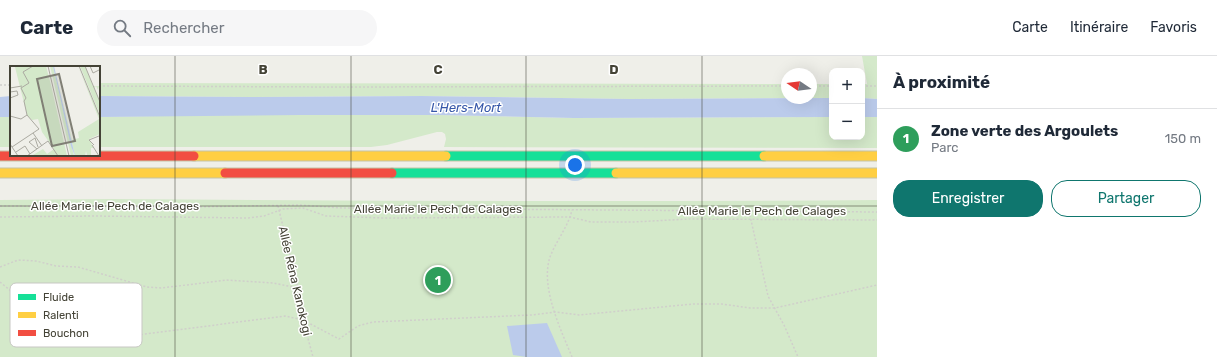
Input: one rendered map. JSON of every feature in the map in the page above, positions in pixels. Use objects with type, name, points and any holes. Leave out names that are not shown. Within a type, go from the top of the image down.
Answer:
[{"type":"highway","points":[[0,156],[877,156]]},
{"type":"highway","points":[[0,173],[877,173]]},
{"type":"path","points":[[100,86],[781,86]]},
{"type":"path","points":[[817,86],[829,86]]},
{"type":"path","points":[[865,86],[877,86]]},
{"type":"path","name":"Allée Marie le Pech de Calages","points":[[0,206],[190,207],[299,205],[343,208],[877,212]]},
{"type":"path","name":"Allée Réna Kanokogi","points":[[278,206],[298,288],[303,320],[313,357]]},
{"type":"path","points":[[0,217],[94,216],[248,218],[264,216],[283,209],[304,208],[326,216],[384,218],[570,217],[591,222],[633,222],[689,219],[877,220]]},
{"type":"path","points":[[572,210],[548,265],[548,286],[555,312],[572,357]]},
{"type":"path","points":[[749,211],[764,284],[768,296],[784,325],[798,357]]},
{"type":"path","points":[[0,267],[18,260],[36,261],[56,266],[78,267],[136,283]]},
{"type":"path","points":[[142,285],[162,288],[226,280],[273,283],[298,288]]},
{"type":"path","points":[[0,282],[10,290]]},
{"type":"path","points":[[142,334],[286,316],[303,320],[339,339],[358,326],[373,322],[531,315],[555,312],[579,315],[693,304],[722,304],[750,308],[775,308],[877,285]]},
{"type":"green space","points":[[862,56],[877,56],[877,99],[865,98],[865,84],[867,84]]},
{"type":"green space","points":[[100,83],[781,84],[781,98],[630,99],[422,96],[100,96]]},
{"type":"green space","points":[[817,84],[829,84],[829,98],[817,98]]},
{"type":"green space","points":[[216,115],[439,115],[574,118],[829,117],[829,140],[865,140],[865,117],[877,117],[877,148],[444,147],[446,139],[445,134],[442,132],[387,145],[371,147],[100,147],[100,117]]},
{"type":"green space","points":[[0,117],[10,117],[10,147],[0,147]]},
{"type":"green space","points":[[0,200],[877,200],[877,357],[0,357]]},
{"type":"water","points":[[10,96],[10,117],[0,117],[0,97]]},
{"type":"water","name":"L'Hers-Mort","points":[[100,96],[422,96],[630,99],[781,98],[781,104],[817,104],[817,98],[829,98],[829,117],[574,118],[439,115],[100,117]]},
{"type":"water","points":[[865,98],[877,99],[877,117],[865,117]]},
{"type":"water","points":[[547,323],[562,357],[527,357],[513,355],[507,326]]},
{"type":"traffic: fast","points":[[446,156],[764,156]]},
{"type":"traffic: fast","points":[[392,173],[616,173]]},
{"type":"traffic: slow","points":[[194,156],[446,156]]},
{"type":"traffic: slow","points":[[764,156],[877,156]]},
{"type":"traffic: slow","points":[[0,173],[225,173]]},
{"type":"traffic: slow","points":[[616,173],[877,173]]},
{"type":"traffic: jam","points":[[0,156],[194,156]]},
{"type":"traffic: jam","points":[[225,173],[392,173]]},
{"type":"place","name":"Zone verte des Argoulets","points":[[438,280]]}]
